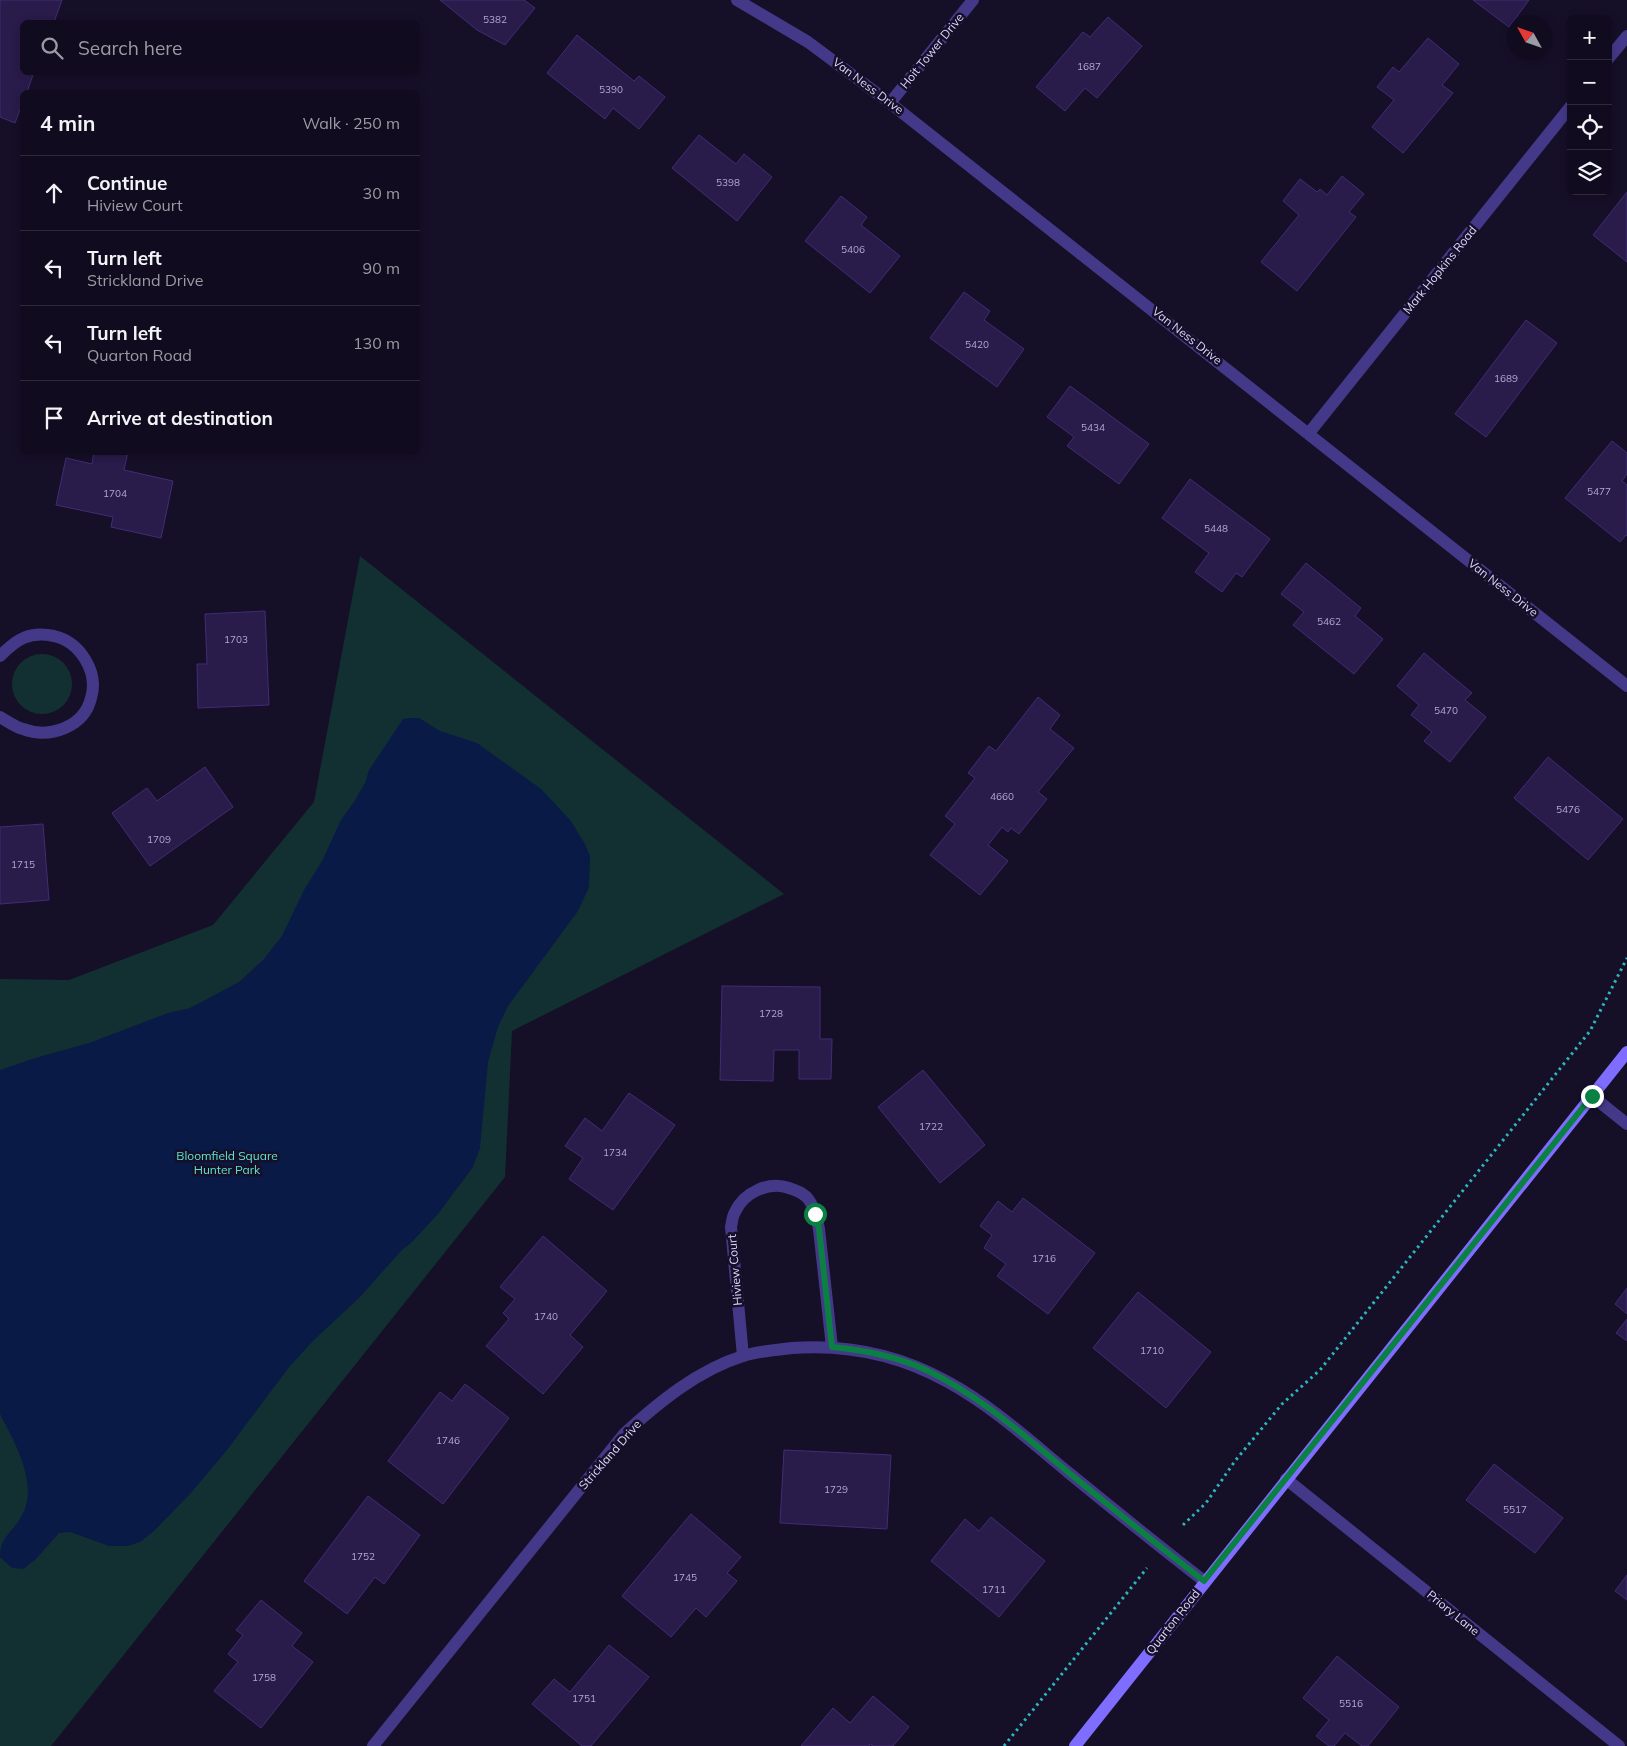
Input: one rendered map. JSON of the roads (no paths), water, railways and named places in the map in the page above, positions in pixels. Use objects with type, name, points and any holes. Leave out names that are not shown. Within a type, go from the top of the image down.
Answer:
[{"type":"street","name":"Van Ness Drive","points":[[737,0],[808,42],[890,103],[1627,686]]},
{"type":"street","name":"Hoit Tower Drive","points":[[890,103],[973,0]]},
{"type":"street","points":[[1612,54],[1627,36]]},
{"type":"street","name":"Mark Hopkins Road","points":[[1309,433],[1567,111]]},
{"type":"street","points":[[0,656],[24,636],[35,634],[58,637],[70,643],[83,656],[90,668],[93,682],[92,698],[79,720],[52,733],[37,733],[23,730],[0,716]]},
{"type":"street","name":"Quarton Road","points":[[1074,1746],[1627,1052]]},
{"type":"street","points":[[1592,1096],[1627,1124]]},
{"type":"street","name":"Hiview Court","points":[[743,1356],[731,1227],[735,1212],[746,1198],[755,1191],[770,1185],[784,1186],[801,1192],[809,1200],[815,1214],[819,1229],[832,1347]]},
{"type":"street","name":"Strickland Drive","points":[[373,1746],[624,1434],[671,1394],[718,1367],[743,1356],[775,1350],[832,1347],[853,1349],[901,1360],[923,1369],[963,1391],[996,1414],[1204,1581]]},
{"type":"street","name":"Priory Lane","points":[[1286,1479],[1619,1746]]},
{"type":"water","name":"Bloomfield Square Hunter Park","points":[[419,718],[440,731],[477,743],[541,789],[571,821],[590,856],[589,887],[578,911],[508,1006],[498,1027],[488,1062],[480,1148],[473,1167],[438,1214],[401,1251],[360,1297],[314,1340],[290,1366],[227,1450],[190,1494],[154,1531],[140,1542],[128,1546],[109,1546],[70,1532],[59,1533],[36,1559],[23,1569],[12,1568],[0,1557],[2,1545],[21,1517],[26,1505],[28,1492],[27,1478],[18,1451],[0,1414],[0,1070],[89,1043],[168,1013],[190,1008],[239,982],[263,960],[282,936],[304,890],[322,861],[341,820],[365,783],[369,770],[403,719]]}]
